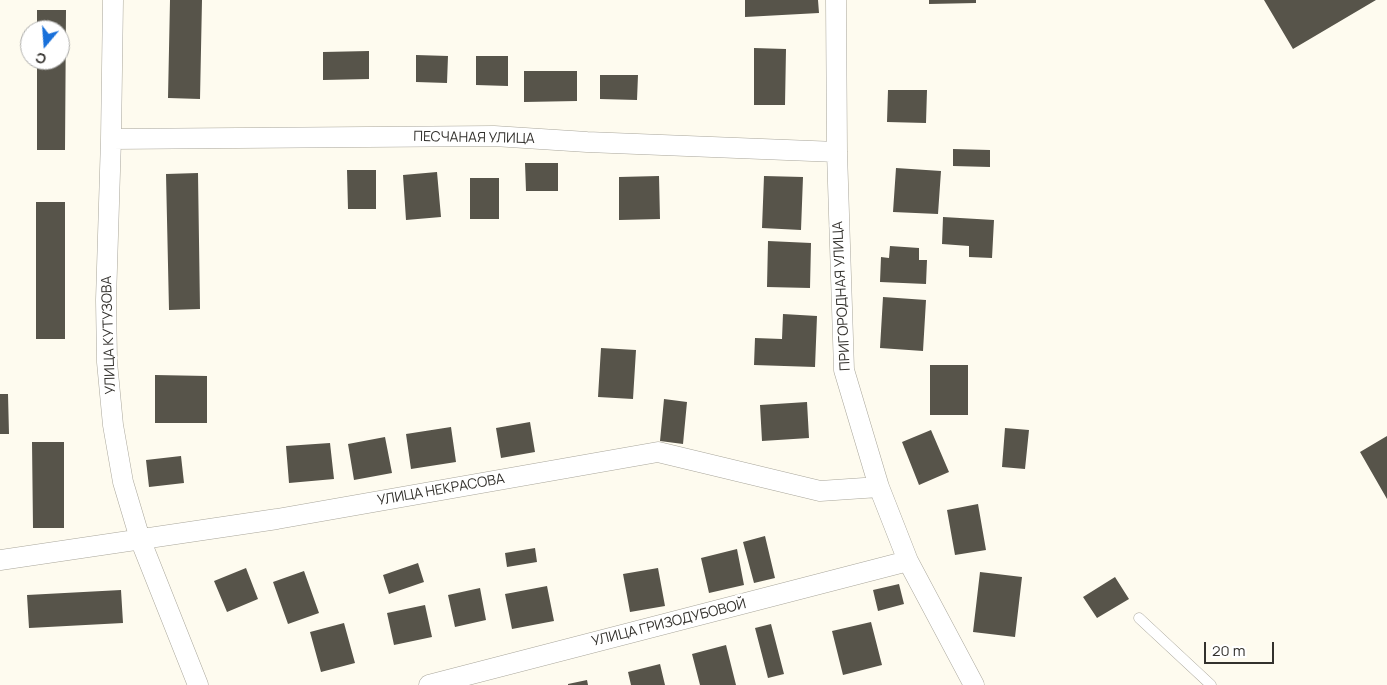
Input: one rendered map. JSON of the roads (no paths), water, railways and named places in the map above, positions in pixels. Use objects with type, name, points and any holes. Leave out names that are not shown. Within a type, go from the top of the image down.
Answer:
[{"type":"street","name":"УЛИЦА КУТУЗОВА","points":[[112,0],[111,139],[106,300],[107,362],[114,425],[123,482],[140,539],[198,685]]},
{"type":"street","name":"ПРИГОРОДНАЯ УЛИЦА","points":[[836,0],[837,152],[844,370],[879,486],[908,561],[974,685]]},
{"type":"street","name":"ПЕСЧАНАЯ УЛИЦА","points":[[111,139],[494,136],[587,142],[837,152]]},
{"type":"street","name":"УЛИЦА НЕКРАСОВА","points":[[0,560],[277,519],[658,452],[820,491],[879,486]]},
{"type":"street","name":"УЛИЦА ГРИЗОДУБОВОЙ","points":[[429,685],[908,561]]},
{"type":"lane","points":[[1139,618],[1211,685]]}]
